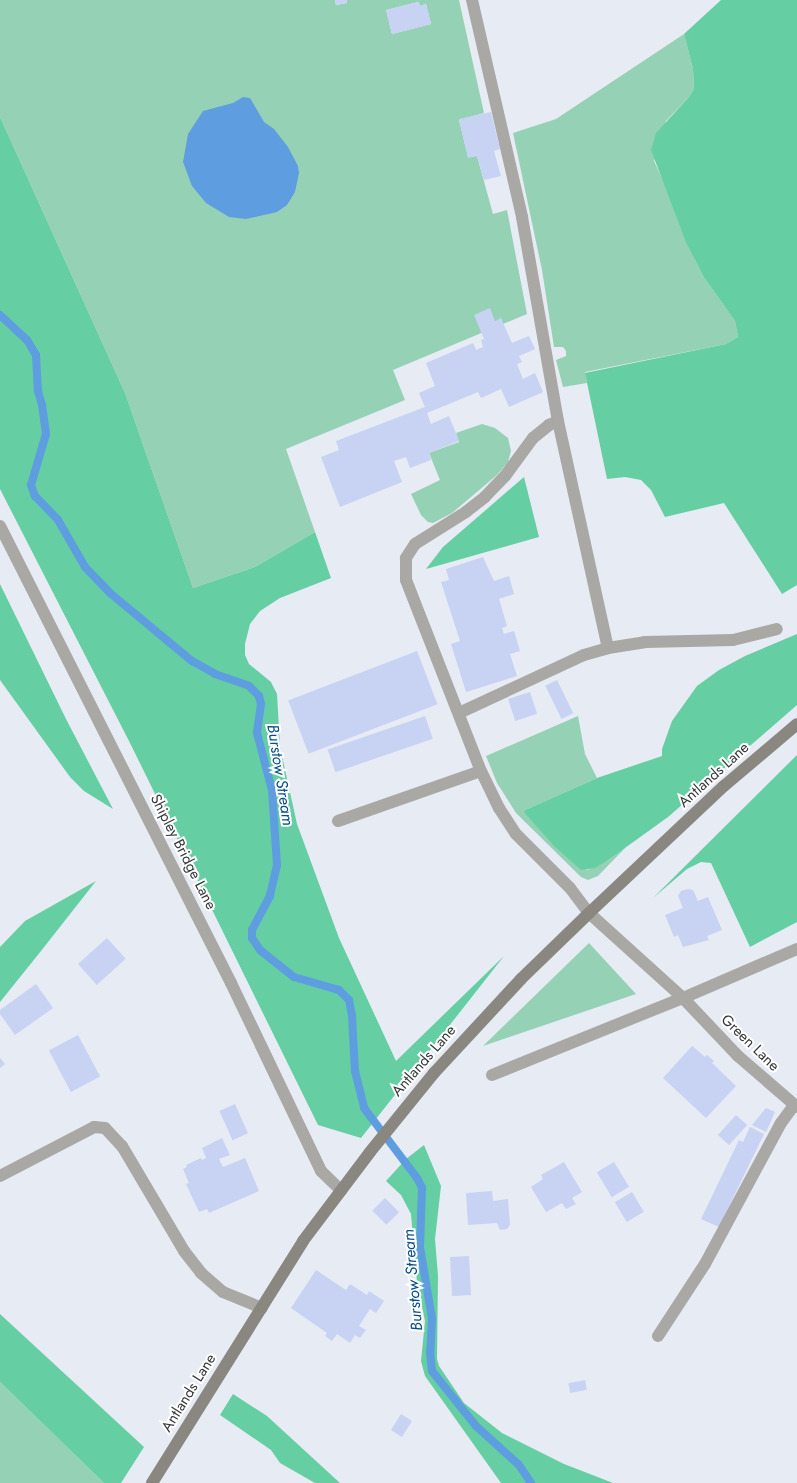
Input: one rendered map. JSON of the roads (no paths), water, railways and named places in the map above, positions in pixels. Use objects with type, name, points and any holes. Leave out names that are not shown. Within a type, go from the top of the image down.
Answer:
[{"type":"main road","name":"Antlands Lane","points":[[152,1483],[303,1241],[370,1152],[434,1072],[514,986],[589,913],[724,786],[797,724]]},
{"type":"street","points":[[472,0],[522,217],[558,421],[608,648]]},
{"type":"street","name":"Green Lane","points":[[558,421],[549,425],[533,438],[505,476],[485,498],[414,544],[406,558],[406,580],[481,771],[499,808],[516,834],[570,888],[589,913],[683,998],[738,1056],[795,1106]]},
{"type":"street","name":"Shipley Bridge Lane","points":[[0,526],[226,975],[321,1171],[341,1190]]},
{"type":"street","points":[[459,713],[584,656],[608,648],[645,642],[733,640],[777,629]]},
{"type":"street","points":[[338,822],[481,771]]},
{"type":"street","points":[[492,1075],[683,998],[797,949]]},
{"type":"street","points":[[658,1336],[705,1264],[781,1123],[795,1106]]},
{"type":"street","points":[[0,1176],[94,1127],[105,1128],[122,1146],[184,1251],[200,1272],[223,1292],[262,1308]]},
{"type":"water","points":[[243,97],[250,98],[264,122],[274,129],[288,147],[298,166],[299,173],[295,192],[287,205],[277,212],[246,219],[229,217],[206,203],[192,186],[183,162],[188,134],[203,111],[233,103]]},
{"type":"waterway","name":"Burstow Stream","points":[[0,315],[27,340],[36,355],[38,391],[46,434],[31,485],[35,496],[58,520],[85,567],[110,593],[192,661],[215,674],[249,686],[259,696],[261,704],[257,733],[272,790],[277,865],[270,896],[252,930],[252,938],[260,950],[294,977],[339,990],[349,1000],[352,1016],[355,1071],[364,1108],[417,1178],[422,1188],[420,1247],[432,1319],[430,1352],[432,1371],[476,1426],[519,1465],[531,1483]]}]
